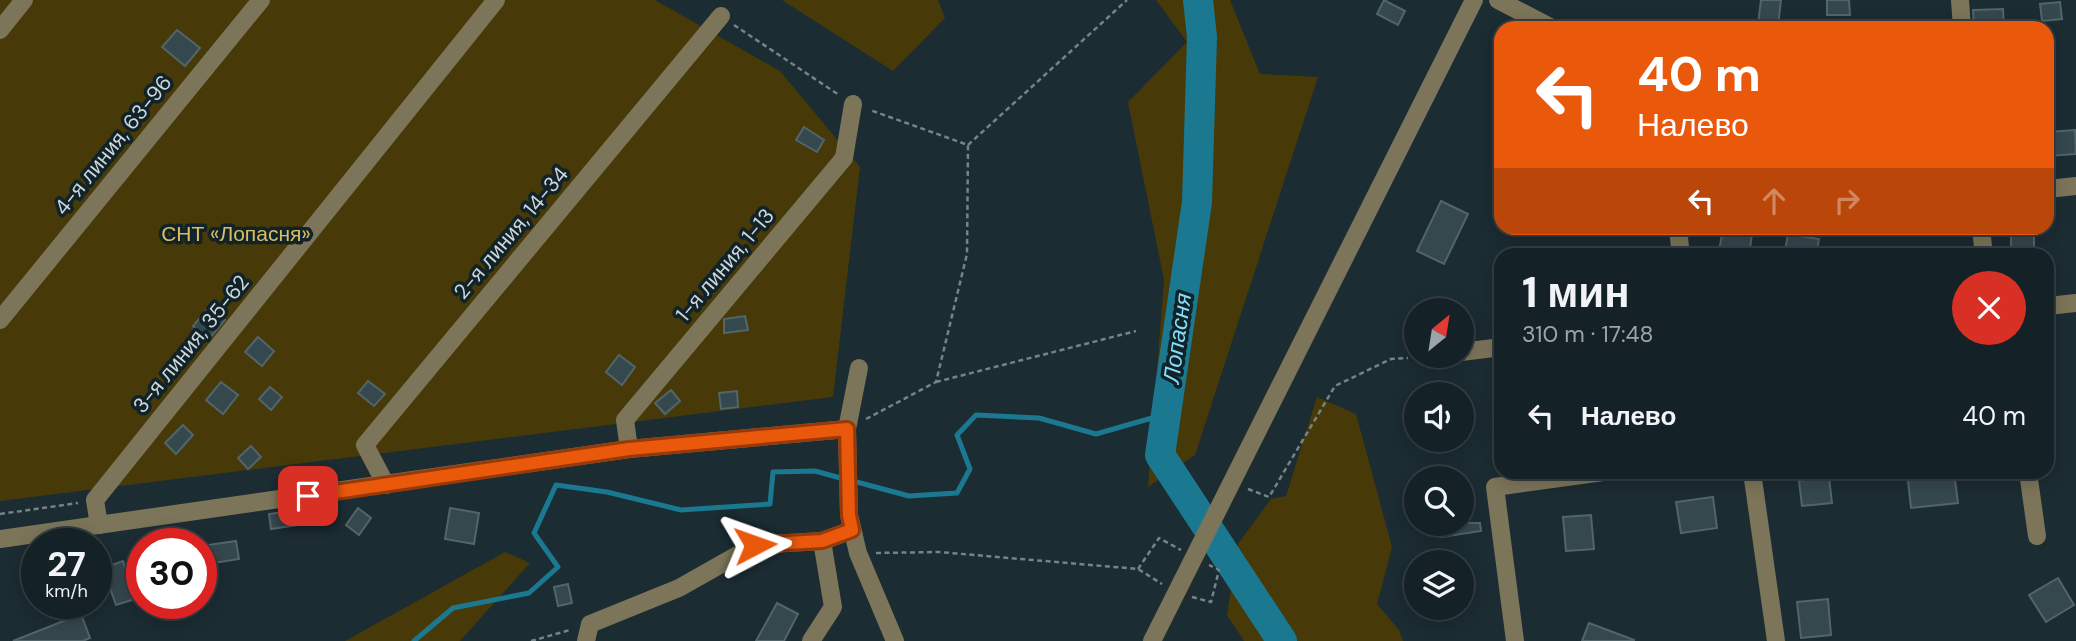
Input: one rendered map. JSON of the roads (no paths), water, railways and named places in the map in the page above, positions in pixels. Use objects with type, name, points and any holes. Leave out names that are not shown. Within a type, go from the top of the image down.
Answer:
[{"type":"street","points":[[0,30],[24,0]]},
{"type":"street","name":"4-я линия, 63-96","points":[[0,320],[261,0]]},
{"type":"street","name":"3-я линия, 35-62","points":[[99,525],[95,500],[496,0]]},
{"type":"street","points":[[1152,641],[1172,584],[1233,490],[1474,0]]},
{"type":"street","points":[[1498,0],[1538,21]]},
{"type":"street","points":[[1960,0],[1962,21]]},
{"type":"street","name":"2-я линия, 14-34","points":[[386,485],[365,445],[721,16]]},
{"type":"street","name":"1-я линия, 1-13","points":[[629,449],[625,420],[844,158],[853,104]]},
{"type":"street","points":[[2054,189],[2076,186]]},
{"type":"street","points":[[2054,305],[2076,303]]},
{"type":"street","points":[[1474,350],[1494,348]]},
{"type":"street","points":[[859,368],[847,429],[850,523],[858,553],[895,641]]},
{"type":"street","points":[[0,539],[629,449],[847,429]]},
{"type":"street","points":[[1515,641],[1495,487],[1553,479]]},
{"type":"street","points":[[1753,479],[1776,641]]},
{"type":"street","points":[[2029,479],[2037,536]]},
{"type":"street","points":[[588,632],[679,588],[755,545],[822,541],[850,523]]},
{"type":"street","points":[[811,641],[833,607],[822,541]]},
{"type":"waterway","name":"Лопасня","points":[[1198,0],[1202,37],[1197,202],[1160,455],[1282,641]]},
{"type":"waterway","points":[[853,481],[909,496],[957,493],[970,469],[957,435],[976,415],[1039,418],[1096,434],[1166,414]]},
{"type":"waterway","points":[[414,641],[453,608],[529,593],[558,567],[534,533],[556,485],[607,492],[681,510],[770,504],[773,472],[815,471],[844,479]]},
{"type":"park label","name":"СНТ «Лопасня»","points":[[236,234]]}]
